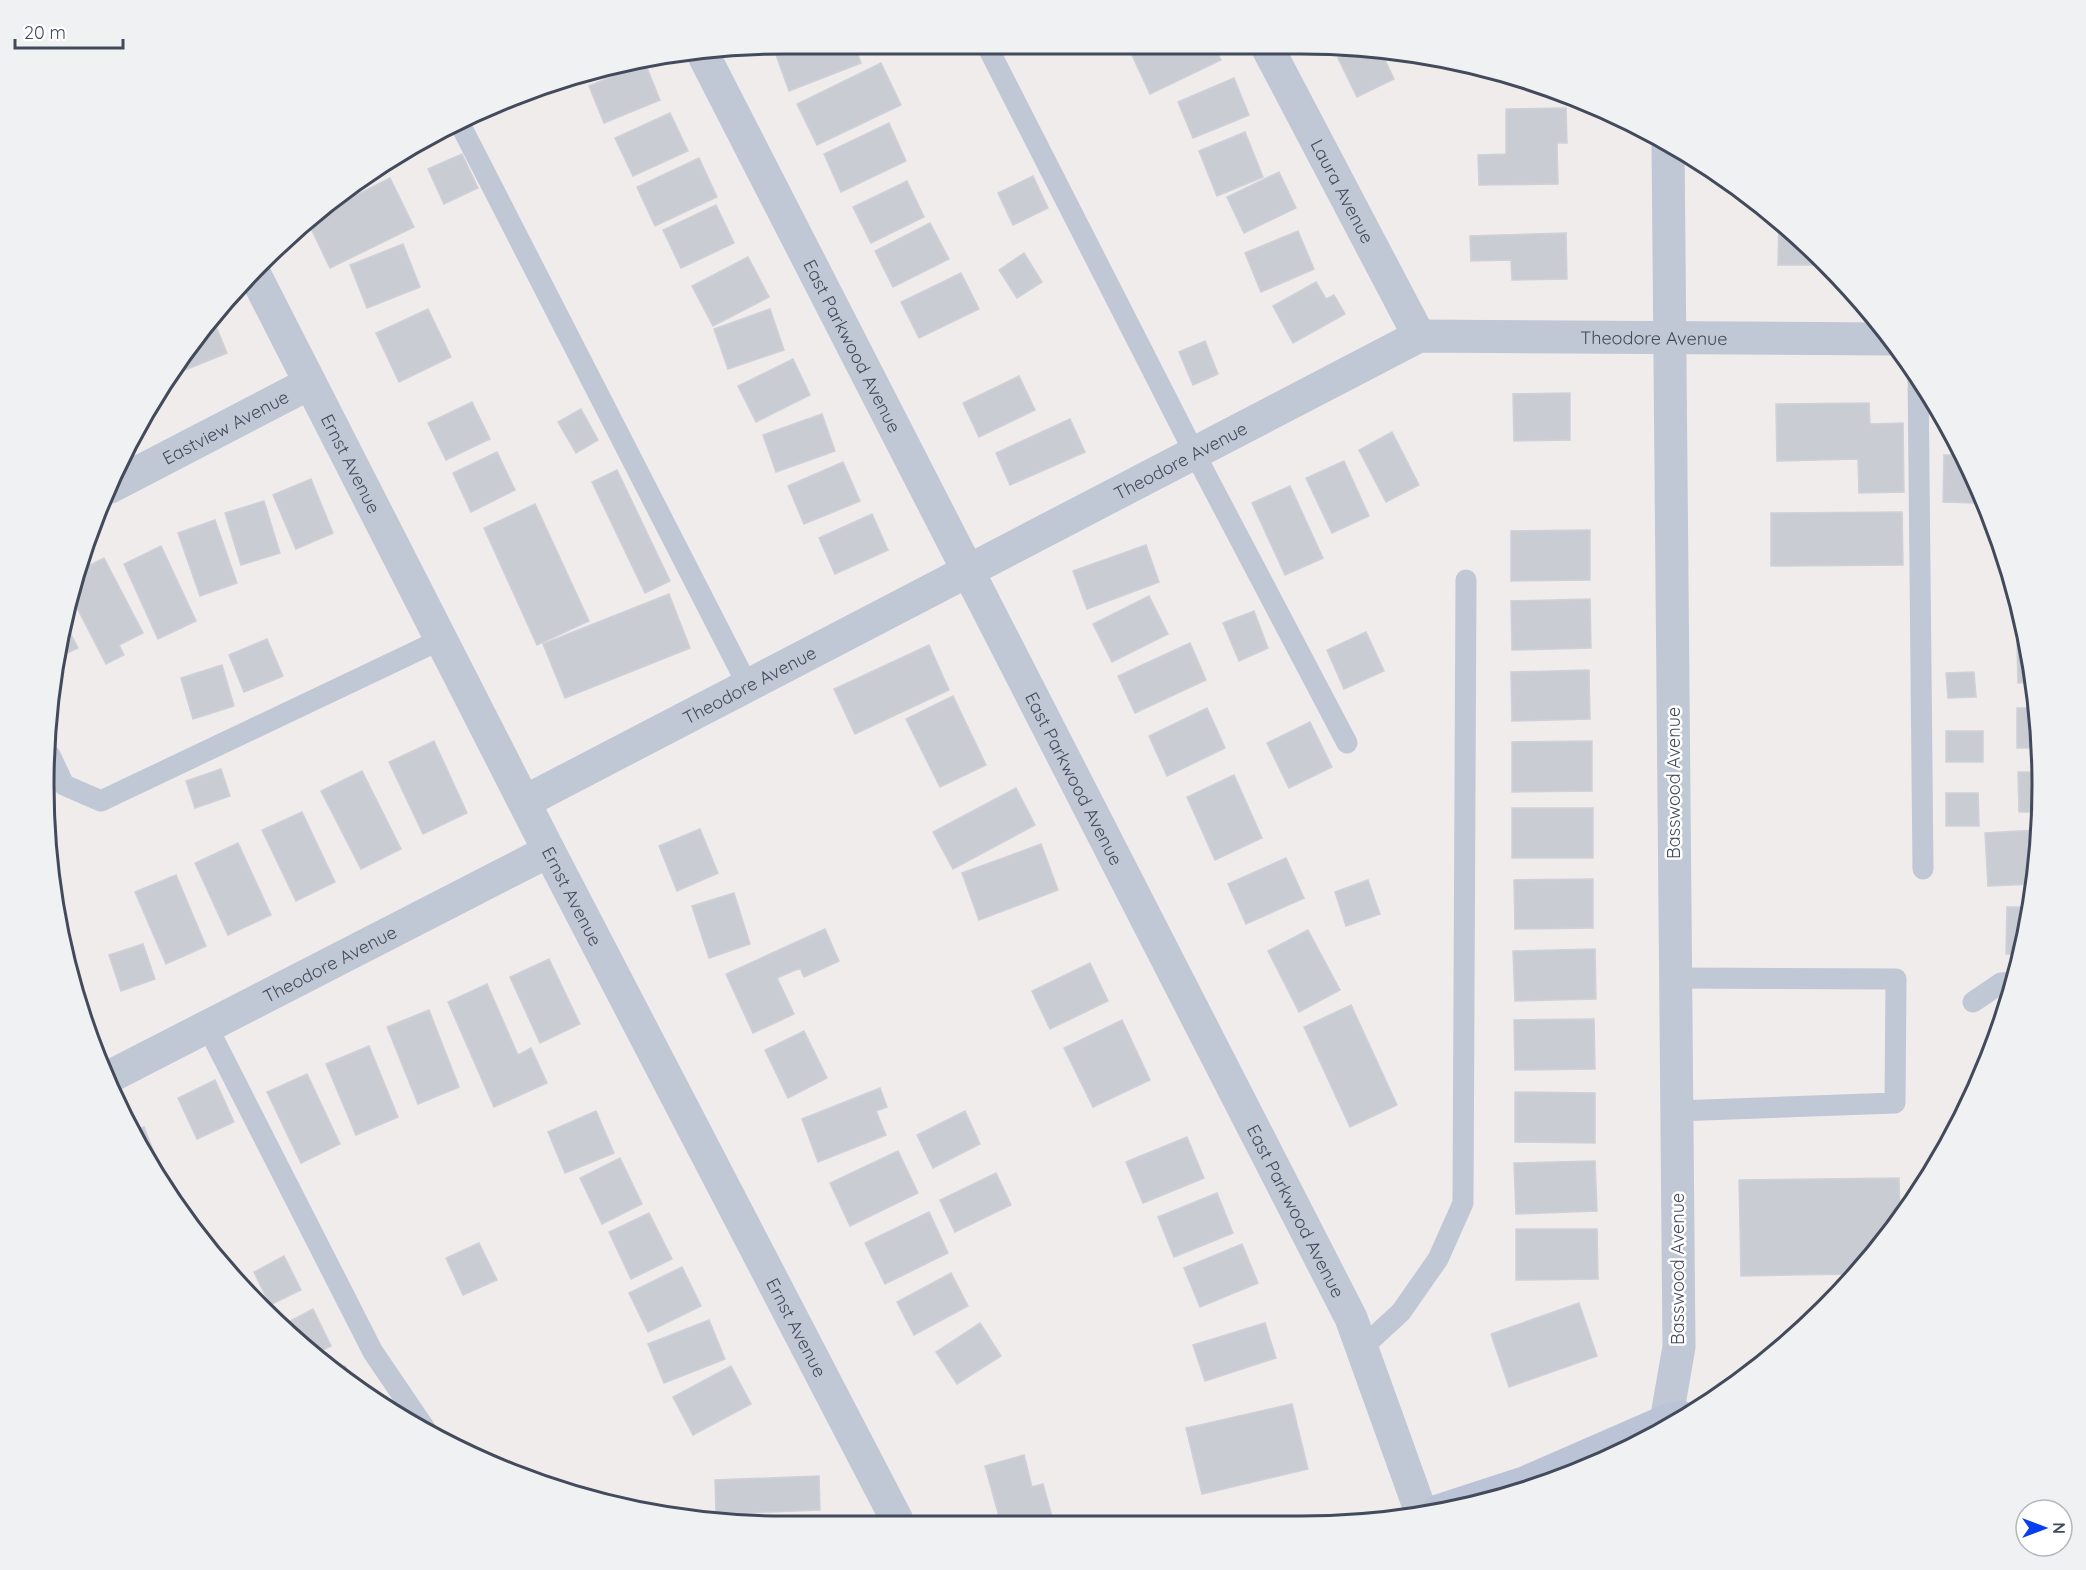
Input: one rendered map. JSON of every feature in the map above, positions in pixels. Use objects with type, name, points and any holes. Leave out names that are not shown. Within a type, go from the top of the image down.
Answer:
[{"type":"main road","points":[[1552,1471],[1632,1437]]},
{"type":"street","name":"Laura Avenue","points":[[1271,54],[1419,336]]},
{"type":"street","name":"East Parkwood Avenue","points":[[705,59],[1351,1318],[1419,1506]]},
{"type":"street","name":"Basswood Avenue","points":[[1668,153],[1679,1347],[1673,1413]]},
{"type":"street","name":"Ernst Avenue","points":[[257,279],[549,851],[895,1516]]},
{"type":"street","name":"Theodore Avenue","points":[[524,802],[1419,336],[1880,339]]},
{"type":"street","name":"Eastview Avenue","points":[[120,482],[310,383]]},
{"type":"street","name":"Theodore Avenue","points":[[114,1075],[549,851]]},
{"type":"lane","points":[[991,54],[1195,454],[1347,743]]},
{"type":"lane","points":[[462,129],[748,686]]},
{"type":"lane","points":[[1918,394],[1923,869]]},
{"type":"lane","points":[[1362,1348],[1401,1312],[1438,1259],[1463,1203],[1466,580]]},
{"type":"lane","points":[[55,765],[64,785],[101,801],[442,639]]},
{"type":"lane","points":[[1674,978],[1896,979],[1894,1103],[1676,1111]]},
{"type":"lane","points":[[1973,1002],[2004,983]]},
{"type":"lane","points":[[208,1028],[373,1353],[417,1417]]},
{"type":"building","points":[[776,54],[858,54],[861,63],[789,91]]},
{"type":"building","points":[[1131,54],[1218,54],[1221,60],[1150,94]]},
{"type":"building","points":[[1343,56],[1384,59],[1394,79],[1357,97],[1338,58]]},
{"type":"building","points":[[881,63],[901,105],[817,145],[797,104]]},
{"type":"building","points":[[647,67],[660,100],[604,123],[589,86],[620,73]]},
{"type":"building","points":[[1234,78],[1249,115],[1193,138],[1178,102]]},
{"type":"building","points":[[1566,108],[1567,143],[1557,143],[1558,184],[1479,185],[1478,155],[1506,154],[1506,109]]},
{"type":"building","points":[[670,113],[688,151],[633,176],[615,138]]},
{"type":"building","points":[[889,123],[906,161],[841,192],[824,154]]},
{"type":"building","points":[[1245,132],[1263,177],[1217,196],[1199,151]]},
{"type":"building","points":[[462,154],[478,188],[444,204],[428,169]]},
{"type":"building","points":[[699,158],[717,197],[655,226],[637,187]]},
{"type":"building","points":[[1279,172],[1296,208],[1244,233],[1227,197]]},
{"type":"building","points":[[1033,176],[1048,208],[1013,225],[998,193]]},
{"type":"building","points":[[390,178],[414,227],[330,268],[311,228],[348,199]]},
{"type":"building","points":[[907,181],[924,217],[871,243],[853,207]]},
{"type":"building","points":[[716,205],[734,243],[681,268],[663,230]]},
{"type":"building","points":[[930,223],[949,259],[893,287],[875,251]]},
{"type":"building","points":[[1298,231],[1314,269],[1261,292],[1245,253]]},
{"type":"building","points":[[1779,232],[1815,265],[1778,265]]},
{"type":"building","points":[[1566,233],[1567,279],[1512,280],[1511,260],[1471,261],[1470,236]]},
{"type":"building","points":[[403,244],[420,287],[367,308],[350,265]]},
{"type":"building","points":[[1024,253],[1042,282],[1017,298],[999,270]]},
{"type":"building","points":[[748,257],[769,297],[713,326],[692,286]]},
{"type":"building","points":[[961,273],[979,309],[919,338],[901,302]]},
{"type":"building","points":[[1316,282],[1326,299],[1334,295],[1345,314],[1293,343],[1273,306]]},
{"type":"building","points":[[428,309],[451,357],[399,382],[376,333]]},
{"type":"building","points":[[770,309],[784,350],[728,369],[714,329]]},
{"type":"building","points":[[216,326],[227,353],[183,371]]},
{"type":"building","points":[[1205,341],[1218,374],[1193,385],[1179,352]]},
{"type":"building","points":[[793,359],[810,395],[756,422],[738,386]]},
{"type":"building","points":[[1019,376],[1035,410],[979,437],[963,403]]},
{"type":"building","points":[[1570,393],[1570,440],[1514,441],[1513,394]]},
{"type":"building","points":[[472,402],[490,439],[446,460],[428,423]]},
{"type":"building","points":[[1869,403],[1870,424],[1903,423],[1904,492],[1859,493],[1858,459],[1777,461],[1776,404]]},
{"type":"building","points":[[581,409],[598,440],[576,453],[558,422]]},
{"type":"building","points":[[822,414],[835,451],[776,472],[763,435]]},
{"type":"building","points":[[1070,419],[1085,452],[1010,485],[996,453]]},
{"type":"building","points":[[1392,432],[1419,485],[1386,502],[1359,450]]},
{"type":"building","points":[[497,452],[515,490],[471,512],[453,473]]},
{"type":"building","points":[[1944,455],[1953,455],[1975,503],[1943,502]]},
{"type":"building","points":[[1344,461],[1369,516],[1332,533],[1306,478]]},
{"type":"building","points":[[843,462],[860,501],[804,524],[788,486]]},
{"type":"building","points":[[617,470],[670,581],[645,593],[592,482]]},
{"type":"building","points":[[311,479],[333,533],[296,549],[273,495]]},
{"type":"building","points":[[1290,486],[1323,558],[1285,575],[1252,503]]},
{"type":"building","points":[[264,501],[280,553],[241,565],[225,513]]},
{"type":"building","points":[[535,504],[589,621],[537,645],[484,528]]},
{"type":"building","points":[[1902,512],[1903,565],[1771,566],[1771,513]]},
{"type":"building","points":[[872,514],[888,550],[835,574],[819,538]]},
{"type":"building","points":[[215,520],[237,583],[200,596],[178,533]]},
{"type":"building","points":[[1590,530],[1590,580],[1511,581],[1511,531]]},
{"type":"building","points":[[1146,545],[1159,582],[1087,609],[1073,571]]},
{"type":"building","points":[[161,546],[196,621],[158,639],[124,564]]},
{"type":"building","points":[[104,558],[143,633],[119,645],[124,655],[106,664],[76,607],[88,566]]},
{"type":"building","points":[[669,594],[690,648],[565,698],[543,644]]},
{"type":"building","points":[[1149,596],[1168,634],[1112,662],[1093,624]]},
{"type":"building","points":[[1590,599],[1591,648],[1512,650],[1511,601]]},
{"type":"building","points":[[1254,611],[1268,648],[1239,661],[1223,623]]},
{"type":"building","points":[[1366,632],[1384,671],[1344,689],[1327,650]]},
{"type":"building","points":[[70,633],[78,648],[66,654]]},
{"type":"building","points":[[267,639],[283,676],[244,692],[229,655]]},
{"type":"building","points":[[1190,643],[1206,680],[1135,713],[1118,676]]},
{"type":"building","points":[[2017,643],[2025,683],[2018,683]]},
{"type":"building","points":[[929,645],[949,690],[855,734],[834,689]]},
{"type":"building","points":[[222,665],[234,706],[193,719],[181,678]]},
{"type":"building","points":[[1589,670],[1590,719],[1512,721],[1511,672]]},
{"type":"building","points":[[1974,672],[1976,697],[1948,698],[1946,673]]},
{"type":"building","points":[[953,696],[986,765],[940,787],[906,719]]},
{"type":"building","points":[[1207,708],[1225,748],[1167,776],[1149,736]]},
{"type":"building","points":[[2017,708],[2028,708],[2030,748],[2017,748]]},
{"type":"building","points":[[1310,722],[1332,767],[1289,788],[1267,743]]},
{"type":"building","points":[[1946,731],[1983,731],[1983,762],[1946,762]]},
{"type":"building","points":[[434,741],[467,813],[423,834],[389,762]]},
{"type":"building","points":[[1592,741],[1592,791],[1512,792],[1512,742]]},
{"type":"building","points":[[221,769],[230,796],[195,808],[186,781]]},
{"type":"building","points":[[362,771],[401,849],[361,869],[321,791]]},
{"type":"building","points":[[2018,772],[2031,772],[2031,812],[2019,812]]},
{"type":"building","points":[[1234,775],[1262,838],[1215,860],[1187,797]]},
{"type":"building","points":[[1016,788],[1035,825],[953,869],[933,832]]},
{"type":"building","points":[[1946,793],[1978,793],[1979,826],[1946,826]]},
{"type":"building","points":[[1512,808],[1593,808],[1593,858],[1512,858]]},
{"type":"building","points":[[302,812],[335,882],[296,901],[262,830]]},
{"type":"building","points":[[700,829],[718,873],[677,891],[659,846]]},
{"type":"building","points":[[2030,830],[2025,884],[1988,886],[1985,833]]},
{"type":"building","points":[[238,843],[271,915],[228,935],[195,863]]},
{"type":"building","points":[[1041,844],[1058,890],[979,920],[962,873]]},
{"type":"building","points":[[1286,858],[1304,898],[1246,924],[1228,884]]},
{"type":"building","points":[[176,875],[206,946],[166,964],[135,892]]},
{"type":"building","points":[[1593,879],[1593,928],[1515,929],[1514,880]]},
{"type":"building","points":[[1368,880],[1380,914],[1346,926],[1335,892]]},
{"type":"building","points":[[734,893],[750,944],[709,958],[692,906]]},
{"type":"building","points":[[2007,907],[2022,907],[2012,954],[2006,954]]},
{"type":"building","points":[[825,929],[839,961],[804,977],[800,968],[777,978],[794,1014],[753,1033],[726,974]]},
{"type":"building","points":[[1308,930],[1340,990],[1299,1012],[1268,951]]},
{"type":"building","points":[[143,944],[155,979],[121,991],[109,955]]},
{"type":"building","points":[[1595,949],[1596,999],[1515,1001],[1513,951]]},
{"type":"building","points":[[549,959],[580,1024],[540,1043],[510,977]]},
{"type":"building","points":[[1090,963],[1108,1001],[1050,1029],[1032,991]]},
{"type":"building","points":[[487,984],[518,1055],[531,1048],[547,1083],[494,1107],[448,1002]]},
{"type":"building","points":[[1351,1005],[1397,1105],[1350,1127],[1304,1027]]},
{"type":"building","points":[[429,1010],[459,1087],[418,1104],[387,1027]]},
{"type":"building","points":[[1594,1019],[1595,1069],[1515,1070],[1514,1020]]},
{"type":"building","points":[[1122,1020],[1150,1080],[1093,1107],[1064,1048]]},
{"type":"building","points":[[804,1031],[827,1078],[788,1098],[765,1050]]},
{"type":"building","points":[[369,1046],[398,1117],[356,1135],[326,1064]]},
{"type":"building","points":[[307,1074],[340,1144],[301,1163],[267,1092]]},
{"type":"building","points":[[215,1080],[234,1122],[197,1139],[178,1098]]},
{"type":"building","points":[[880,1088],[887,1107],[876,1111],[886,1135],[818,1162],[802,1119]]},
{"type":"building","points":[[1515,1092],[1595,1093],[1595,1143],[1515,1142]]},
{"type":"building","points":[[596,1111],[614,1153],[565,1173],[548,1132]]},
{"type":"building","points":[[965,1111],[980,1144],[933,1168],[917,1135]]},
{"type":"building","points":[[144,1127],[155,1154],[152,1150],[140,1128]]},
{"type":"building","points":[[1187,1137],[1204,1178],[1143,1203],[1126,1162]]},
{"type":"building","points":[[898,1151],[918,1193],[850,1226],[830,1183]]},
{"type":"building","points":[[620,1158],[642,1204],[602,1224],[580,1178]]},
{"type":"building","points":[[1595,1161],[1597,1211],[1516,1214],[1514,1163]]},
{"type":"building","points":[[996,1173],[1011,1205],[955,1232],[940,1200]]},
{"type":"building","points":[[1899,1178],[1900,1204],[1844,1274],[1741,1276],[1739,1180]]},
{"type":"building","points":[[1217,1193],[1233,1233],[1174,1257],[1158,1217]]},
{"type":"building","points":[[929,1212],[948,1253],[885,1284],[865,1243]]},
{"type":"building","points":[[649,1213],[672,1259],[631,1279],[609,1232]]},
{"type":"building","points":[[1516,1229],[1597,1229],[1598,1279],[1516,1280]]},
{"type":"building","points":[[479,1243],[497,1280],[463,1295],[446,1258]]},
{"type":"building","points":[[1242,1244],[1258,1283],[1200,1307],[1184,1268]]},
{"type":"building","points":[[284,1256],[301,1290],[271,1305],[254,1272]]},
{"type":"building","points":[[682,1267],[701,1306],[648,1332],[629,1293]]},
{"type":"building","points":[[951,1273],[968,1306],[914,1335],[897,1302]]},
{"type":"building","points":[[1579,1303],[1597,1356],[1509,1387],[1491,1334]]},
{"type":"building","points":[[313,1309],[331,1346],[322,1350],[289,1322]]},
{"type":"building","points":[[709,1320],[725,1359],[664,1383],[648,1344]]},
{"type":"building","points":[[980,1323],[1001,1356],[957,1384],[936,1352]]},
{"type":"building","points":[[1265,1323],[1276,1358],[1205,1381],[1193,1345]]},
{"type":"building","points":[[731,1366],[751,1404],[693,1435],[673,1397]]},
{"type":"building","points":[[1292,1404],[1308,1469],[1202,1494],[1186,1428]]},
{"type":"building","points":[[1024,1455],[1032,1487],[1043,1484],[1052,1516],[999,1516],[985,1466]]},
{"type":"building","points":[[819,1476],[820,1510],[716,1512],[715,1480]]}]
